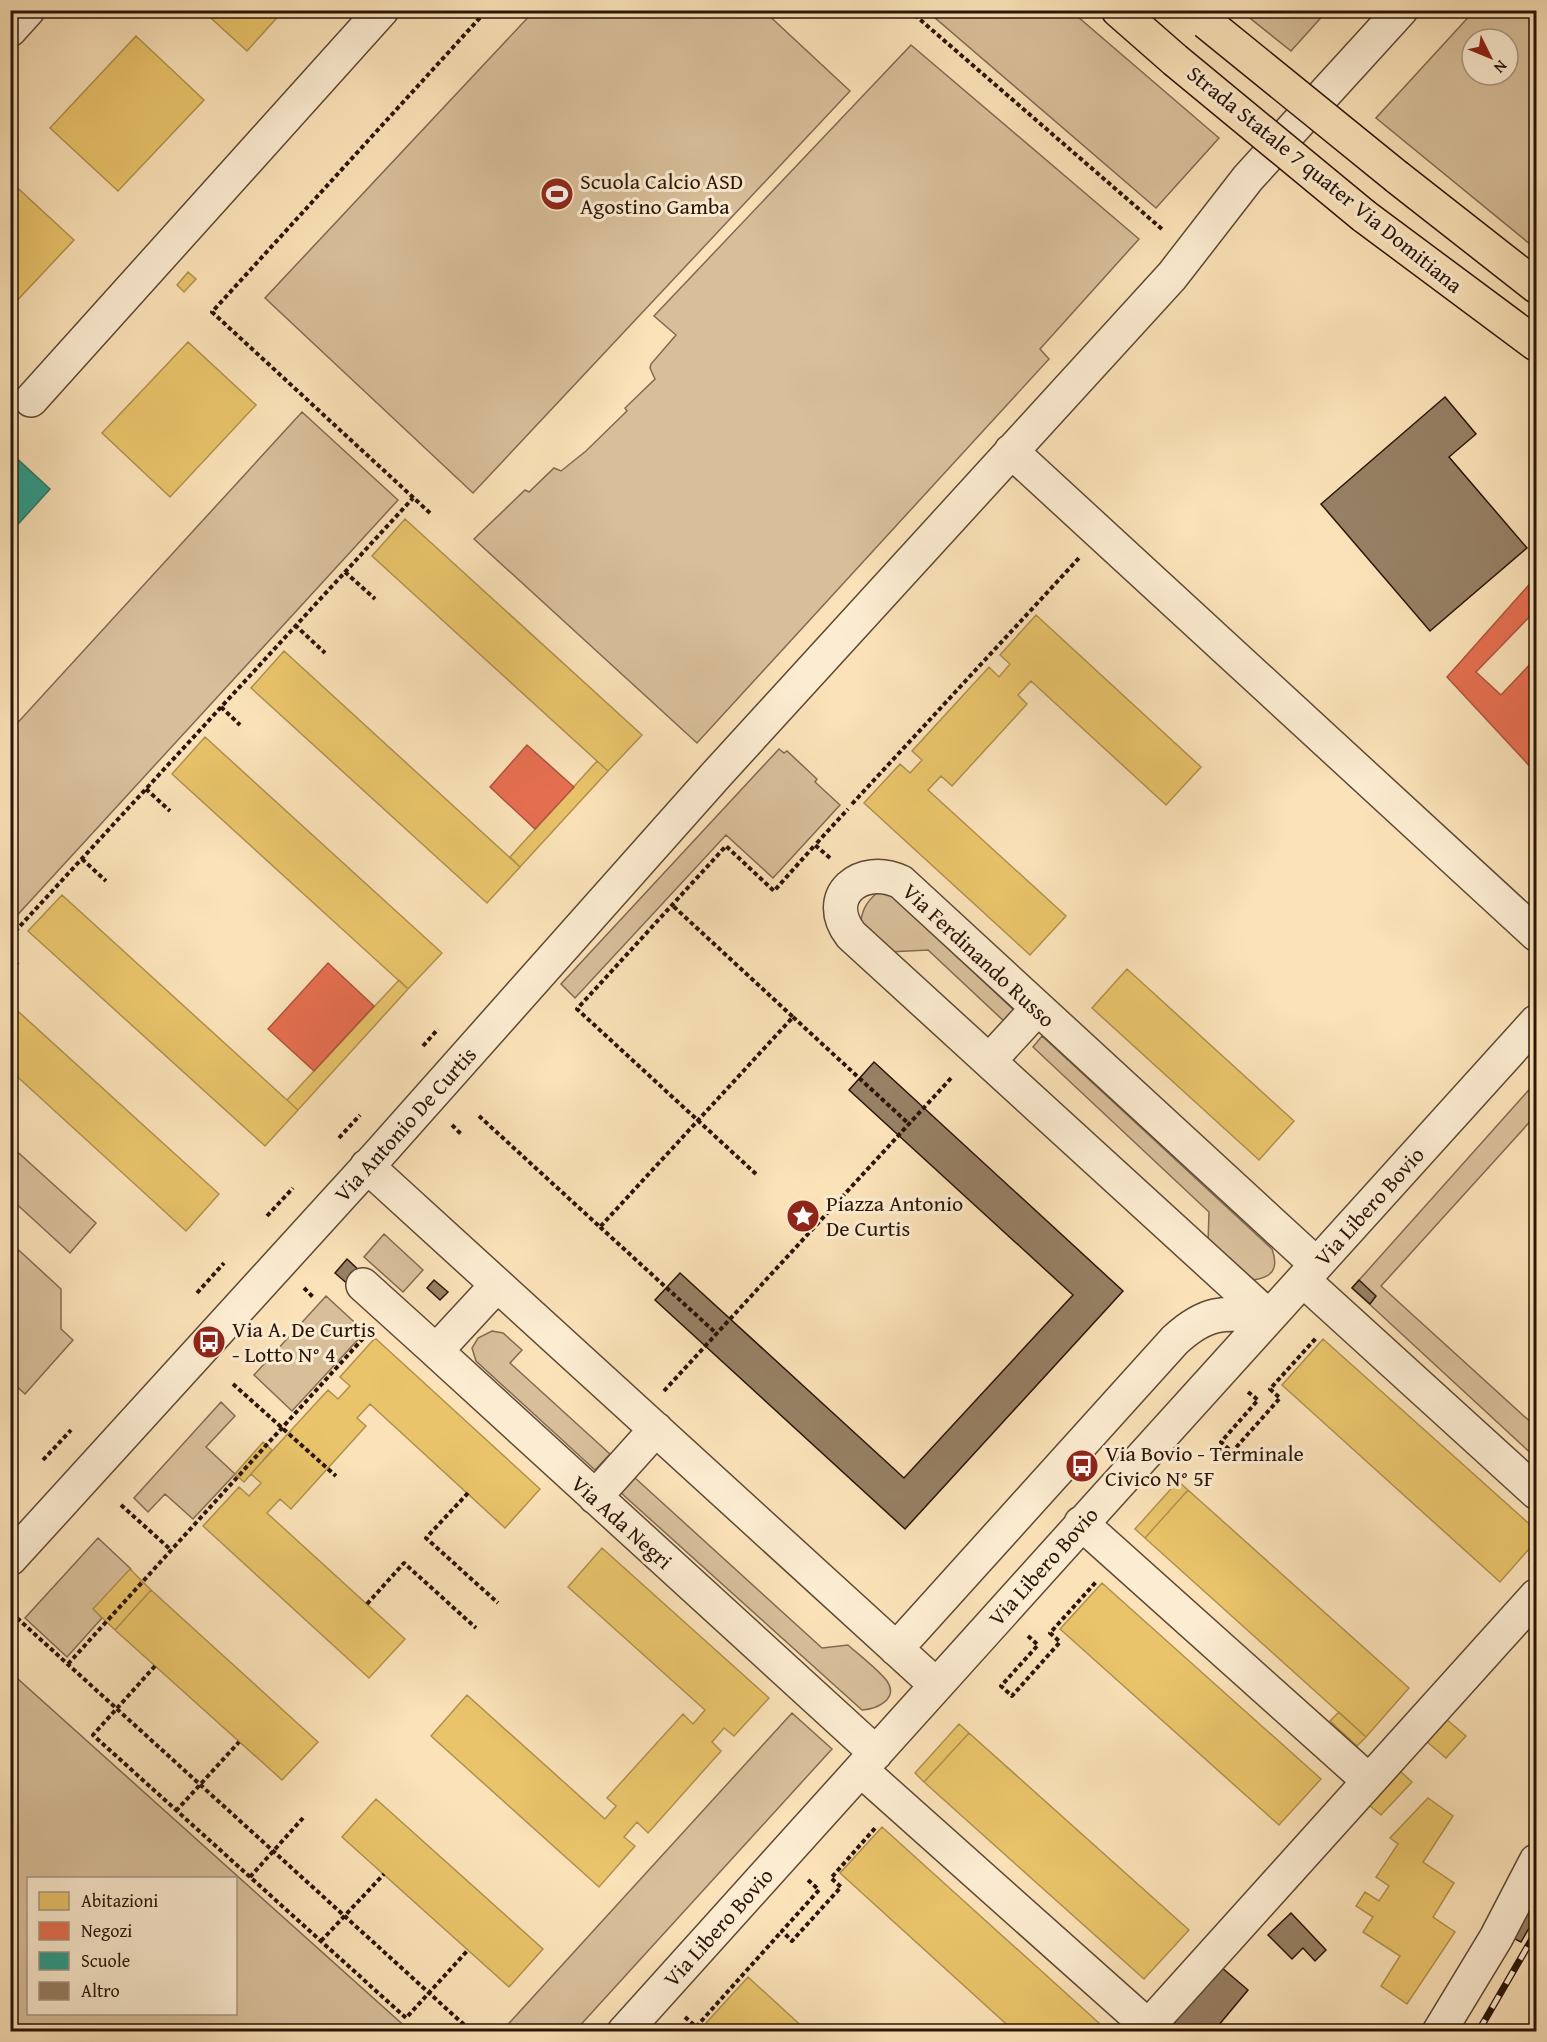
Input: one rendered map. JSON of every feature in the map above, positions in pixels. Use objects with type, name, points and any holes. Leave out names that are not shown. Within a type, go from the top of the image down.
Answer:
[{"type":"highway","name":"Strada Statale 7 quater Via Domitiana","points":[[1118,10],[1364,216],[1536,344]]},
{"type":"highway","name":"Strada Statale 7 quater Via Domitiana","points":[[1199,16],[1397,177],[1536,286]]},
{"type":"street","points":[[10,30],[28,10]]},
{"type":"street","points":[[31,400],[382,10]]},
{"type":"street","name":"Via Antonio De Curtis","points":[[10,1559],[368,1166],[670,825],[1172,276],[1248,178],[1401,10]]},
{"type":"street","points":[[1011,451],[1536,934]]},
{"type":"street","name":"Via Ferdinando Russo","points":[[856,882],[866,876],[879,875],[901,882],[1038,1009],[1536,1492]]},
{"type":"street","points":[[856,882],[840,903],[840,915],[851,935],[1269,1317]]},
{"type":"street","points":[[984,1055],[1038,1009]]},
{"type":"street","name":"Via Libero Bovio","points":[[652,2023],[868,1762],[936,1685],[1536,1022]]},
{"type":"street","points":[[368,1166],[936,1685]]},
{"type":"street","name":"Via Ada Negri","points":[[363,1285],[595,1497],[1145,2029]]},
{"type":"street","points":[[436,1351],[497,1285]]},
{"type":"street","points":[[896,1649],[1182,1333],[1210,1316],[1236,1314],[1269,1317]]},
{"type":"street","points":[[595,1497],[649,1422]]},
{"type":"street","points":[[1082,1523],[1369,1781]]},
{"type":"street","points":[[1145,2029],[1536,1596]]},
{"type":"street","points":[[1439,2031],[1496,1938],[1536,1861]]},
{"type":"path","points":[[430,513],[212,312],[487,10]]},
{"type":"path","points":[[909,10],[1163,230]]},
{"type":"path","points":[[10,937],[413,498]]},
{"type":"path","points":[[756,1174],[577,1009],[726,846],[774,891],[1086,551]]},
{"type":"path","points":[[345,572],[375,599]]},
{"type":"path","points":[[295,625],[326,653]]},
{"type":"path","points":[[221,707],[240,725]]},
{"type":"path","points":[[146,789],[170,811]]},
{"type":"path","points":[[844,797],[852,804]]},
{"type":"path","points":[[848,809],[857,817]]},
{"type":"path","points":[[815,845],[856,882]]},
{"type":"path","points":[[82,859],[106,881]]},
{"type":"path","points":[[672,905],[909,1124]]},
{"type":"path","points":[[10,958],[18,965]]},
{"type":"path","points":[[600,1227],[793,1017]]},
{"type":"path","points":[[423,1046],[438,1029]]},
{"type":"path","points":[[649,1422],[717,1334],[909,1124],[984,1055]]},
{"type":"path","points":[[339,1138],[360,1115]]},
{"type":"path","points":[[479,1116],[717,1334]]},
{"type":"path","points":[[267,1216],[293,1188]]},
{"type":"path","points":[[804,1219],[814,1228]]},
{"type":"path","points":[[197,1293],[224,1263]]},
{"type":"path","points":[[68,1664],[375,1325]]},
{"type":"path","points":[[1247,1391],[1258,1400],[1221,1442],[1232,1452],[1280,1398],[1270,1389],[1325,1328]]},
{"type":"path","points":[[233,1384],[336,1476]]},
{"type":"path","points":[[43,1461],[70,1430]]},
{"type":"path","points":[[468,1493],[426,1538],[498,1603]]},
{"type":"path","points":[[121,1504],[171,1550]]},
{"type":"path","points":[[367,1604],[404,1563],[476,1628]]},
{"type":"path","points":[[1027,1635],[1038,1645],[1001,1686],[1012,1696],[1060,1642],[1050,1633],[1097,1581]]},
{"type":"path","points":[[17,1618],[472,2031]]},
{"type":"path","points":[[155,1666],[93,1735],[406,2018],[468,1950]]},
{"type":"path","points":[[177,1811],[239,1742]]},
{"type":"path","points":[[250,1877],[303,1818]]},
{"type":"path","points":[[782,1931],[792,1941],[841,1887],[831,1878],[877,1826]]},
{"type":"path","points":[[321,1941],[384,1874]]},
{"type":"path","points":[[652,2023],[696,2027],[819,1890],[807,1879]]},
{"type":"shaded area","name":"Scuola Calcio ASD Agostino Gamba","points":[[534,11],[764,11],[850,91],[473,493],[265,298]]},
{"type":"shaded area","points":[[927,11],[1071,11],[1219,138],[1156,208]]},
{"type":"shaded area","points":[[1241,11],[1327,11],[1291,51]]},
{"type":"shaded area","points":[[1474,11],[1536,11],[1536,249],[1376,118]]},
{"type":"shaded area","points":[[911,45],[1139,239],[1040,349],[1049,359],[697,743],[474,539],[525,490],[529,492],[554,468],[561,471],[586,451],[627,411],[625,408],[655,379],[650,368],[651,364],[676,335],[654,316]]},
{"type":"shaded area","points":[[302,412],[398,500],[11,922],[11,730]]},
{"type":"shaded area","points":[[779,749],[784,753],[787,751],[840,805],[773,878],[726,835],[575,998],[561,984]]},
{"type":"shaded area","points":[[877,893],[890,893],[1017,1013],[1007,1024],[928,950],[889,952],[860,926],[865,908]]},
{"type":"shaded area","points":[[1042,1036],[1272,1249],[1275,1262],[1269,1274],[1252,1280],[1208,1244],[1209,1212],[1033,1047]]},
{"type":"shaded area","points":[[1536,1082],[1536,1115],[1381,1286],[1536,1427],[1536,1458],[1352,1288]]},
{"type":"shaded area","points":[[11,1146],[96,1223],[70,1253],[11,1199]]},
{"type":"shaded area","points":[[384,1234],[423,1270],[403,1292],[364,1257]]},
{"type":"shaded area","points":[[11,1243],[61,1289],[61,1329],[73,1340],[25,1394],[11,1381]]},
{"type":"shaded area","points":[[326,1296],[365,1332],[292,1411],[254,1375]]},
{"type":"shaded area","points":[[492,1331],[503,1333],[522,1350],[510,1363],[610,1454],[595,1470],[476,1361],[472,1348],[478,1338]]},
{"type":"shaded area","points":[[221,1402],[235,1416],[206,1447],[235,1474],[193,1519],[165,1494],[148,1512],[134,1498]]},
{"type":"shaded area","points":[[634,1477],[822,1648],[848,1645],[869,1663],[890,1687],[890,1693],[885,1702],[874,1708],[862,1710],[620,1492]]},
{"type":"shaded area","points":[[98,1538],[131,1569],[94,1609],[102,1618],[67,1657],[25,1618]]},
{"type":"shaded area","points":[[18,1679],[410,2031],[11,2031],[10,1687]]},
{"type":"shaded area","points":[[792,1713],[832,1749],[575,2031],[502,2031]]},
{"type":"building: Abitazioni","points":[[202,10],[284,10],[247,51]]},
{"type":"building: Abitazioni","points":[[136,36],[204,100],[118,191],[50,128]]},
{"type":"building: Abitazioni","points":[[10,181],[74,240],[10,308]]},
{"type":"building: Abitazioni","points":[[188,272],[196,279],[184,292],[177,285]]},
{"type":"building: Abitazioni","points":[[188,342],[256,405],[170,497],[102,433]]},
{"type":"building: Abitazioni","points":[[405,519],[642,735],[608,771],[372,556]]},
{"type":"building: Abitazioni","points":[[1036,615],[1201,767],[1166,805],[1031,681],[1018,695],[1027,704],[952,786],[941,776],[928,790],[1066,916],[1030,955],[864,803],[900,764],[910,773],[922,760],[912,751],[989,667],[999,677],[1010,664],[1000,655]]},
{"type":"building: Abitazioni","points":[[284,651],[520,867],[487,903],[251,688]]},
{"type":"building: Abitazioni","points":[[205,737],[442,953],[408,989],[172,774]]},
{"type":"building: Abitazioni","points":[[597,761],[608,771],[520,867],[510,857]]},
{"type":"building: Abitazioni","points":[[62,895],[298,1110],[265,1146],[28,931]]},
{"type":"building: Abitazioni","points":[[1127,969],[1294,1121],[1259,1160],[1092,1008]]},
{"type":"building: Abitazioni","points":[[399,980],[408,989],[298,1110],[287,1100]]},
{"type":"building: Abitazioni","points":[[10,1004],[219,1194],[186,1231],[10,1070]]},
{"type":"building: Abitazioni","points":[[375,1338],[540,1489],[505,1528],[370,1404],[357,1418],[366,1426],[291,1509],[280,1499],[267,1513],[405,1639],[369,1678],[203,1526],[239,1487],[249,1496],[261,1483],[251,1474],[328,1390],[338,1399],[350,1386],[340,1377]]},
{"type":"building: Abitazioni","points":[[1323,1339],[1536,1530],[1536,1541],[1500,1582],[1282,1385]]},
{"type":"building: Abitazioni","points":[[263,1442],[272,1450],[244,1482],[235,1474]]},
{"type":"building: Abitazioni","points":[[1178,1481],[1188,1490],[1145,1538],[1135,1529]]},
{"type":"building: Abitazioni","points":[[1188,1490],[1409,1688],[1366,1737],[1145,1538]]},
{"type":"building: Abitazioni","points":[[602,1548],[769,1698],[734,1736],[724,1728],[712,1742],[721,1751],[648,1833],[637,1822],[624,1837],[635,1846],[599,1887],[431,1736],[467,1695],[605,1819],[616,1806],[607,1798],[683,1714],[693,1724],[705,1710],[568,1587]]},
{"type":"building: Abitazioni","points":[[130,1569],[151,1590],[115,1630],[93,1609]]},
{"type":"building: Abitazioni","points":[[1102,1583],[1321,1779],[1279,1825],[1060,1629]]},
{"type":"building: Abitazioni","points":[[151,1590],[318,1742],[282,1780],[115,1630]]},
{"type":"building: Abitazioni","points":[[1339,1712],[1366,1737],[1357,1746],[1330,1721]]},
{"type":"building: Abitazioni","points":[[1445,1718],[1466,1736],[1446,1758],[1426,1741]]},
{"type":"building: Abitazioni","points":[[959,1724],[969,1733],[924,1782],[915,1773]]},
{"type":"building: Abitazioni","points":[[969,1733],[1189,1930],[1144,1979],[924,1782]]},
{"type":"building: Abitazioni","points":[[1400,1771],[1412,1782],[1381,1815],[1369,1805]]},
{"type":"building: Abitazioni","points":[[1428,1798],[1453,1816],[1423,1862],[1454,1883],[1433,1917],[1455,1932],[1407,2004],[1381,1986],[1400,1956],[1363,1932],[1373,1917],[1356,1906],[1365,1892],[1379,1901],[1389,1886],[1376,1877],[1398,1844],[1390,1838]]},
{"type":"building: Abitazioni","points":[[376,1799],[543,1949],[509,1987],[342,1837]]},
{"type":"building: Abitazioni","points":[[882,1827],[1100,2024],[1093,2032],[1015,2032],[840,1873]]},
{"type":"building: Abitazioni","points":[[748,1977],[808,2032],[715,2032],[706,2023]]},
{"type":"building: Negozi","points":[[1536,577],[1536,610],[1476,672],[1501,695],[1536,658],[1536,716],[1529,725],[1536,732],[1536,773],[1447,677]]},
{"type":"building: Negozi","points":[[527,745],[574,787],[535,829],[490,787]]},
{"type":"building: Negozi","points":[[328,963],[374,1006],[314,1071],[268,1029]]},
{"type":"building: Scuole","points":[[10,453],[50,489],[10,533]]},
{"type":"building: Altro","points":[[1445,397],[1476,434],[1449,457],[1527,548],[1430,631],[1321,504]]},
{"type":"building: Altro","points":[[874,1062],[1123,1291],[905,1529],[655,1300],[680,1273],[904,1478],[1073,1295],[849,1090]]},
{"type":"building: Altro","points":[[347,1259],[363,1274],[351,1287],[335,1273]]},
{"type":"building: Altro","points":[[434,1280],[448,1292],[440,1300],[427,1288]]},
{"type":"building: Altro","points":[[1359,1280],[1376,1296],[1370,1304],[1352,1288]]},
{"type":"building: Altro","points":[[1536,1897],[1536,1916],[1521,1942],[1513,1938]]},
{"type":"building: Altro","points":[[1291,1913],[1326,1950],[1315,1961],[1303,1948],[1292,1959],[1268,1935]]},
{"type":"building: Altro","points":[[1221,1967],[1248,1990],[1213,2032],[1183,2032],[1173,2024]]},
{"type":"railway","points":[[1478,2032],[1536,1932]]},
{"type":"place","name":"Scuola Calcio ASD Agostino Gamba","points":[[557,194]]},
{"type":"place","name":"Piazza Antonio De Curtis","points":[[803,1216]]},
{"type":"place","name":"Via A. De Curtis - Lotto N° 4","points":[[209,1342]]},
{"type":"place","name":"Via Bovio - Terminale Civico N° 5F","points":[[1082,1466]]}]
